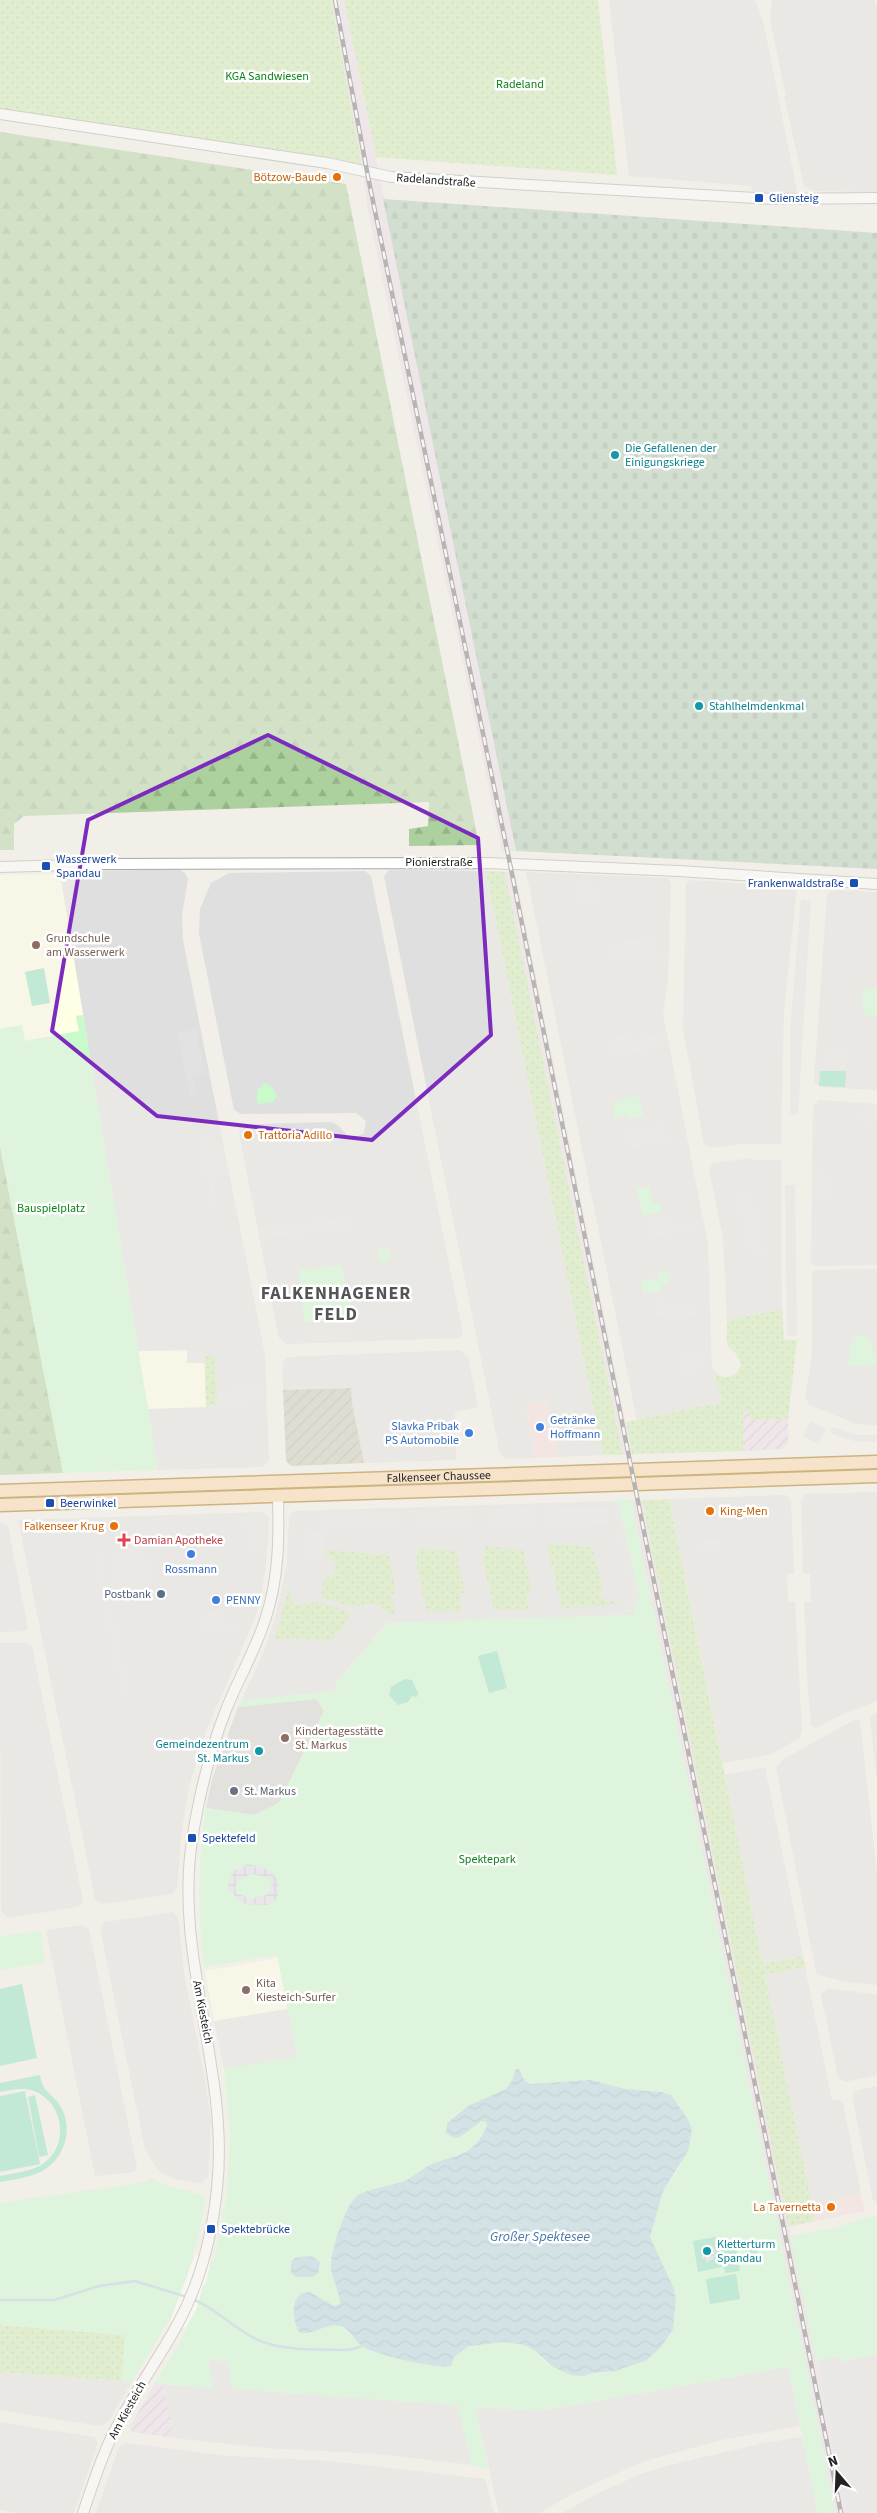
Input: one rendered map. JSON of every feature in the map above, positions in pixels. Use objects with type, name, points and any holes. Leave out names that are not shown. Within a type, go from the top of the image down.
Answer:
[{"type":"main road","name":"Falkenseer Chaussee","points":[[0,1491],[877,1462]]},
{"type":"main road","name":"Falkenseer Chaussee","points":[[0,1505],[877,1476]]},
{"type":"main road","points":[[278,1482],[278,1496]]},
{"type":"street","name":"Radelandstraße","points":[[0,114],[327,162],[391,177],[774,199],[877,198]]},
{"type":"street","name":"Pionierstraße","points":[[0,868],[107,864],[488,863],[679,871],[877,884]]},
{"type":"street","name":"Am Kiesteich","points":[[83,2513],[105,2451],[121,2418],[178,2325],[204,2257],[217,2189],[220,2143],[214,2069],[190,1938],[188,1901],[192,1838],[199,1797],[215,1740],[226,1708],[249,1664],[267,1616],[278,1560],[278,1496]]},
{"type":"highlighted area","points":[[268,735],[478,838],[491,1035],[372,1140],[157,1116],[52,1031],[88,820]]},
{"type":"shaded area","points":[[331,0],[344,0],[516,851],[502,851],[368,211],[363,171]]},
{"type":"shaded area","points":[[609,0],[753,0],[757,3],[764,25],[797,191],[794,194],[752,192],[752,186],[629,176]]},
{"type":"shaded area","points":[[772,0],[875,0],[877,9],[877,192],[812,191],[804,185],[784,96],[786,96],[770,20]]},
{"type":"shaded area","points":[[179,869],[185,873],[188,879],[182,915],[183,940],[265,1355],[269,1461],[263,1467],[158,1470],[60,874],[92,871]]},
{"type":"shaded area","points":[[389,870],[486,871],[603,1455],[558,1457],[547,1401],[525,1405],[535,1458],[507,1459],[500,1454],[384,876]]},
{"type":"shaded area","points":[[365,871],[371,876],[463,1333],[458,1338],[286,1344],[279,1338],[239,1133],[243,1127],[258,1124],[331,1122],[338,1125],[348,1136],[354,1138],[364,1133],[366,1121],[356,1113],[241,1114],[234,1110],[199,934],[200,909],[211,883],[229,873]]},
{"type":"shaded area","points":[[505,872],[515,872],[632,1454],[623,1455]]},
{"type":"shaded area","points":[[526,872],[667,878],[671,883],[668,981],[663,1014],[708,1244],[712,1368],[722,1402],[637,1420]]},
{"type":"shaded area","name":"Grundschule am Wasserwerk","points":[[60,874],[83,1015],[76,1016],[79,1031],[24,1041],[21,1026],[0,1029],[0,875]]},
{"type":"shaded area","points":[[587,880],[588,883],[593,881],[599,904],[586,907],[585,904],[581,905],[576,882]]},
{"type":"shaded area","points":[[691,880],[797,887],[784,1011],[781,1144],[741,1144],[711,1148],[704,1144],[683,1029],[686,883]]},
{"type":"shaded area","points":[[833,890],[877,892],[877,1090],[819,1087],[814,1081],[827,894]]},
{"type":"shaded area","points":[[801,900],[811,901],[798,1114],[790,1114],[790,1030]]},
{"type":"shaded area","points":[[629,940],[654,941],[655,946],[660,947],[659,960],[629,959],[613,962],[610,944]]},
{"type":"shaded area","points":[[196,1029],[205,1073],[192,1076],[197,1096],[191,1097],[177,1033]]},
{"type":"shaded area","points":[[631,1034],[632,1040],[661,1034],[663,1048],[611,1058],[607,1039]]},
{"type":"shaded area","points":[[822,1051],[846,1051],[846,1069],[822,1069]]},
{"type":"shaded area","points":[[819,1100],[877,1104],[877,1265],[815,1266],[811,1263],[813,1106]]},
{"type":"shaded area","points":[[864,1105],[877,1106],[877,1123],[860,1123]]},
{"type":"shaded area","points":[[662,1124],[664,1135],[673,1134],[674,1140],[628,1149],[625,1131]]},
{"type":"shaded area","points":[[217,1133],[226,1176],[213,1179],[218,1204],[212,1205],[198,1137]]},
{"type":"shaded area","points":[[752,1158],[753,1160],[781,1160],[782,1309],[727,1320],[723,1238],[709,1169],[713,1163]]},
{"type":"shaded area","points":[[812,1167],[824,1167],[824,1175],[831,1181],[831,1199],[812,1200]]},
{"type":"shaded area","points":[[785,1185],[795,1185],[797,1336],[787,1336]]},
{"type":"shaded area","points":[[751,1193],[764,1258],[757,1259],[755,1253],[751,1254],[738,1196]]},
{"type":"shaded area","points":[[666,1216],[669,1230],[697,1224],[698,1229],[648,1239],[644,1220]]},
{"type":"shaded area","points":[[349,1218],[349,1231],[262,1238],[261,1226]]},
{"type":"shaded area","points":[[877,1269],[877,1425],[856,1424],[810,1405],[805,1398],[812,1354],[812,1274],[815,1270]]},
{"type":"shaded area","points":[[658,1295],[666,1296],[665,1304],[677,1305],[697,1301],[700,1315],[678,1320],[655,1316]]},
{"type":"shaded area","points":[[349,1329],[350,1342],[306,1343],[305,1331]]},
{"type":"shaded area","points":[[187,1350],[204,1350],[205,1363],[187,1363]]},
{"type":"shaded area","points":[[204,1350],[206,1407],[148,1409],[138,1351]]},
{"type":"shaded area","points":[[460,1350],[468,1357],[478,1407],[455,1412],[456,1460],[364,1463],[352,1403],[351,1388],[283,1390],[283,1362],[288,1357]]},
{"type":"shaded area","points":[[702,1350],[705,1363],[700,1364],[701,1369],[681,1373],[678,1355]]},
{"type":"shaded area","points":[[262,1388],[263,1402],[217,1404],[217,1390]]},
{"type":"shaded area","points":[[351,1388],[352,1403],[364,1463],[291,1466],[286,1461],[283,1390]]},
{"type":"shaded area","points":[[547,1401],[558,1457],[535,1458],[525,1405]]},
{"type":"shaded area","points":[[743,1411],[750,1411],[750,1420],[788,1419],[788,1444],[783,1449],[744,1451]]},
{"type":"shaded area","points":[[811,1421],[826,1429],[818,1444],[803,1436]]},
{"type":"shaded area","points":[[833,1427],[857,1435],[877,1435],[877,1442],[857,1442],[830,1433]]},
{"type":"shaded area","points":[[877,1492],[877,1701],[845,1713],[816,1728],[811,1726],[807,1676],[804,1602],[811,1602],[810,1574],[803,1573],[801,1500],[806,1494]]},
{"type":"shaded area","points":[[786,1495],[791,1500],[794,1574],[787,1574],[788,1602],[795,1602],[802,1732],[799,1738],[772,1754],[723,1763],[669,1499]]},
{"type":"shaded area","points":[[631,1500],[642,1500],[847,2513],[836,2513]]},
{"type":"shaded area","points":[[609,1501],[619,1504],[640,1598],[632,1615],[387,1623],[339,1679],[334,1691],[241,1701],[263,1654],[275,1618],[287,1565],[289,1517],[294,1511]]},
{"type":"shaded area","points":[[532,1507],[534,1526],[494,1527],[488,1509]]},
{"type":"shaded area","points":[[609,1507],[609,1524],[547,1527],[541,1509]]},
{"type":"shaded area","points":[[470,1509],[475,1527],[438,1529],[437,1526],[418,1526],[417,1511]]},
{"type":"shaded area","points":[[620,1511],[633,1577],[635,1577],[640,1598],[630,1614],[625,1612],[633,1593],[614,1512]]},
{"type":"shaded area","points":[[263,1512],[269,1518],[266,1565],[262,1590],[255,1618],[206,1731],[189,1786],[181,1836],[177,1888],[172,1894],[102,1904],[95,1899],[18,1520]]},
{"type":"shaded area","points":[[398,1512],[397,1530],[322,1529],[322,1514]]},
{"type":"shaded area","points":[[241,1517],[260,1517],[260,1522],[266,1523],[265,1554],[253,1553],[250,1530],[242,1530]]},
{"type":"shaded area","points":[[0,1521],[8,1526],[28,1628],[26,1631],[0,1632]]},
{"type":"shaded area","points":[[307,1531],[325,1532],[323,1559],[312,1561],[304,1555]]},
{"type":"shaded area","points":[[722,1539],[722,1553],[701,1554],[701,1540]]},
{"type":"shaded area","points":[[144,1544],[151,1583],[116,1590],[109,1556],[113,1555],[113,1550]]},
{"type":"shaded area","points":[[99,1551],[128,1694],[122,1695],[93,1552]]},
{"type":"shaded area","points":[[220,1611],[223,1627],[236,1624],[238,1629],[211,1633],[200,1627],[197,1615]]},
{"type":"shaded area","points":[[0,1643],[28,1643],[32,1646],[83,1901],[78,1907],[8,1918],[1,1911]]},
{"type":"shaded area","points":[[316,1699],[324,1711],[279,1803],[254,1815],[206,1808],[212,1779],[238,1707]]},
{"type":"shaded area","points":[[877,1712],[877,1780],[870,1718]]},
{"type":"shaded area","points":[[856,1719],[860,1721],[877,1873],[877,1985],[848,1982],[821,1976],[816,1972],[776,1768],[782,1760]]},
{"type":"shaded area","points":[[765,1767],[803,1956],[763,1964],[725,1775]]},
{"type":"shaded area","points":[[248,1864],[270,1870],[278,1880],[278,1895],[275,1901],[267,1905],[244,1904],[230,1891],[228,1884],[232,1872]],"holes":[[[251,1874],[264,1876],[270,1880],[272,1887],[267,1895],[250,1899],[237,1893],[235,1888],[237,1881]]]},
{"type":"shaded area","points":[[173,1912],[178,1917],[184,1973],[205,2079],[211,2121],[208,2177],[202,2183],[178,2180],[162,2173],[145,2150],[100,1928],[105,1922]]},
{"type":"shaded area","points":[[83,1925],[89,1930],[137,2168],[134,2172],[95,2176],[46,1930]]},
{"type":"shaded area","name":"Kita Kiesteich-Surfer","points":[[278,1958],[288,2009],[214,2021],[205,1971]]},
{"type":"shaded area","points":[[805,1967],[832,2101],[839,2100],[843,2103],[861,2194],[811,2204],[765,1975]]},
{"type":"shaded area","points":[[828,1988],[877,1995],[877,2075],[845,2082],[838,2078],[821,1995]]},
{"type":"shaded area","points":[[288,2009],[297,2057],[224,2069],[214,2021]]},
{"type":"shaded area","points":[[877,2086],[877,2202],[873,2200],[852,2096],[855,2091]]},
{"type":"shaded area","points":[[861,2194],[865,2211],[815,2221],[811,2204]]},
{"type":"shaded area","points":[[707,2244],[712,2245],[716,2252],[713,2259],[707,2262],[702,2258],[701,2254]]},
{"type":"shaded area","points":[[877,2354],[877,2513],[847,2513],[816,2361],[841,2356],[842,2362]]},
{"type":"shaded area","points":[[208,2360],[227,2361],[234,2389],[458,2405],[472,2465],[378,2454],[266,2448],[174,2438],[163,2384],[214,2388]]},
{"type":"shaded area","points":[[788,2367],[800,2426],[721,2440],[642,2462],[572,2494],[540,2513],[499,2513],[475,2407],[541,2411]]},
{"type":"shaded area","points":[[0,2372],[132,2382],[108,2422],[100,2426],[0,2410]]},
{"type":"shaded area","points":[[155,2383],[163,2384],[174,2438],[132,2432],[130,2426]]},
{"type":"shaded area","points":[[0,2422],[95,2437],[98,2443],[74,2513],[16,2513],[0,2510]]},
{"type":"shaded area","points":[[802,2437],[818,2513],[562,2513],[605,2490],[641,2474],[670,2465],[759,2444]]},
{"type":"shaded area","points":[[127,2443],[228,2456],[330,2461],[485,2479],[494,2513],[96,2513],[119,2447]]},
{"type":"green space","name":"KGA Sandwiesen","points":[[0,0],[331,0],[363,171],[0,114]]},
{"type":"green space","name":"Radeland","points":[[344,0],[598,0],[617,175],[376,157]]},
{"type":"green space","points":[[0,132],[346,184],[479,845],[409,846],[409,829],[428,826],[429,802],[24,816],[14,824],[14,850],[0,850]]},
{"type":"green space","points":[[383,199],[877,233],[877,869],[516,851]]},
{"type":"green space","points":[[486,871],[505,872],[623,1455],[603,1455]]},
{"type":"green space","points":[[44,968],[50,1003],[32,1006],[25,972]]},
{"type":"green space","points":[[877,988],[877,1016],[864,1015],[862,990]]},
{"type":"green space","name":"Bauspielplatz","points":[[83,1015],[158,1470],[63,1473],[0,1146],[0,1029],[22,1025],[25,1041],[79,1031],[76,1016]]},
{"type":"green space","points":[[820,1071],[846,1071],[845,1087],[819,1086]]},
{"type":"green space","points":[[265,1083],[274,1089],[277,1097],[273,1102],[257,1104],[257,1090]]},
{"type":"green space","points":[[638,1094],[643,1116],[629,1119],[628,1115],[615,1118],[612,1103]]},
{"type":"green space","points":[[0,1146],[63,1473],[0,1475]]},
{"type":"green space","points":[[649,1187],[653,1203],[660,1202],[662,1212],[642,1216],[637,1189]]},
{"type":"green space","points":[[388,1247],[391,1260],[380,1263],[377,1250]]},
{"type":"green space","points":[[342,1265],[353,1319],[304,1322],[299,1270]]},
{"type":"green space","points":[[667,1270],[670,1284],[661,1285],[662,1290],[643,1294],[641,1281],[659,1278],[658,1272]]},
{"type":"green space","points":[[782,1309],[784,1340],[797,1340],[788,1419],[750,1420],[750,1411],[743,1411],[744,1451],[632,1454],[626,1422],[722,1402],[714,1370],[719,1375],[728,1377],[737,1373],[741,1364],[737,1355],[727,1345],[727,1320]]},
{"type":"green space","points":[[865,1335],[870,1339],[877,1365],[847,1366],[853,1338]]},
{"type":"green space","points":[[205,1356],[215,1356],[217,1404],[206,1407]]},
{"type":"green space","points":[[782,1469],[782,1476],[636,1480],[634,1474]]},
{"type":"green space","points":[[618,1475],[619,1481],[505,1484],[504,1482]]},
{"type":"green space","points":[[486,1479],[486,1484],[292,1491],[292,1486]]},
{"type":"green space","points":[[157,1490],[157,1495],[23,1499],[24,1495]]},
{"type":"green space","points":[[669,1499],[763,1964],[803,1956],[805,1967],[765,1975],[815,2221],[788,2227],[642,1500]]},
{"type":"green space","name":"Spektepark","points":[[631,1500],[836,2513],[818,2513],[788,2367],[541,2411],[475,2407],[488,2469],[472,2465],[458,2405],[233,2389],[227,2361],[208,2360],[214,2388],[155,2383],[187,2330],[185,2329],[197,2306],[211,2259],[214,2260],[227,2193],[230,2134],[224,2069],[297,2056],[277,1955],[204,1967],[199,1907],[201,1848],[206,1808],[254,1815],[279,1803],[324,1711],[316,1699],[238,1707],[241,1701],[334,1691],[339,1680],[387,1623],[632,1615],[639,1598],[619,1505],[609,1501]],"holes":[[[522,2073],[524,2080],[530,2084],[600,2082],[625,2089],[661,2092],[671,2095],[687,2118],[690,2140],[678,2171],[663,2191],[650,2237],[674,2289],[676,2301],[673,2329],[652,2357],[615,2371],[587,2375],[567,2373],[546,2363],[534,2350],[524,2345],[505,2342],[469,2346],[454,2357],[452,2363],[448,2366],[427,2365],[401,2358],[392,2358],[352,2337],[341,2326],[332,2325],[309,2333],[297,2328],[294,2306],[310,2292],[334,2306],[340,2304],[331,2263],[340,2228],[352,2201],[362,2193],[404,2181],[430,2165],[459,2155],[471,2148],[487,2126],[486,2122],[481,2121],[465,2132],[445,2130],[450,2120],[458,2112],[503,2091],[510,2084],[514,2075]],[[307,2256],[321,2267],[313,2277],[295,2258]]]},
{"type":"green space","points":[[549,1543],[592,1547],[602,1585],[600,1596],[606,1598],[608,1602],[626,1599],[605,1606],[562,1608],[548,1550]]},
{"type":"green space","points":[[485,1546],[523,1550],[532,1591],[526,1593],[529,1609],[494,1610],[483,1559]]},
{"type":"green space","points":[[419,1548],[456,1551],[465,1592],[459,1594],[462,1611],[427,1612],[416,1562]]},
{"type":"green space","points":[[326,1550],[389,1555],[396,1592],[391,1594],[395,1614],[389,1614],[375,1603],[353,1607],[321,1597],[323,1581],[334,1574],[336,1566],[330,1556],[325,1554]]},
{"type":"green space","points":[[289,1586],[293,1605],[320,1602],[350,1612],[343,1628],[330,1641],[291,1638],[275,1639]]},
{"type":"green space","points":[[497,1651],[507,1688],[489,1693],[478,1656]]},
{"type":"green space","points":[[405,1679],[412,1680],[418,1693],[417,1697],[412,1696],[408,1702],[398,1705],[389,1695],[391,1687]]},
{"type":"green space","points":[[41,1931],[45,1963],[0,1970],[0,1936]]},
{"type":"green space","points":[[22,1984],[37,2058],[0,2066],[0,1989]]},
{"type":"green space","points":[[40,2075],[46,2091],[62,2109],[67,2128],[64,2146],[54,2162],[38,2173],[0,2182],[0,2176],[26,2171],[41,2165],[56,2148],[60,2137],[60,2126],[52,2105],[44,2097],[34,2091],[25,2089],[0,2092],[0,2083]]},
{"type":"green space","points":[[25,2091],[40,2164],[0,2172],[0,2096]]},
{"type":"green space","points":[[35,2095],[48,2155],[39,2157],[28,2097]]},
{"type":"green space","points":[[151,2178],[165,2185],[204,2196],[205,2201],[191,2262],[170,2321],[168,2321],[132,2382],[121,2381],[125,2335],[0,2325],[0,2203],[140,2183]]},
{"type":"green space","points":[[877,2215],[877,2354],[842,2362],[841,2356],[816,2361],[790,2236],[834,2228]]},
{"type":"green space","points":[[716,2237],[722,2267],[698,2272],[693,2241]]},
{"type":"green space","points":[[736,2247],[740,2271],[725,2273],[721,2250]]},
{"type":"green space","points":[[757,2249],[760,2262],[747,2264],[745,2251]]},
{"type":"green space","points":[[736,2274],[740,2299],[710,2304],[706,2279]]},
{"type":"green space","points":[[0,2325],[126,2335],[121,2381],[0,2372]]},
{"type":"water","name":"Großer Spektesee","points":[[516,2069],[520,2070],[524,2080],[530,2084],[591,2080],[625,2089],[661,2092],[671,2095],[687,2118],[692,2129],[688,2151],[663,2191],[650,2237],[674,2289],[676,2301],[673,2329],[661,2347],[647,2360],[615,2371],[583,2376],[571,2375],[553,2367],[534,2350],[524,2345],[505,2342],[469,2346],[454,2357],[451,2366],[443,2366],[406,2360],[369,2350],[359,2344],[347,2329],[340,2326],[330,2326],[309,2333],[299,2332],[294,2313],[295,2301],[298,2296],[310,2292],[334,2306],[340,2304],[331,2263],[340,2228],[352,2201],[362,2193],[404,2181],[434,2163],[459,2155],[471,2148],[482,2136],[487,2126],[486,2122],[481,2121],[460,2137],[454,2138],[446,2133],[447,2123],[468,2106],[506,2089],[512,2081]]},
{"type":"water","points":[[313,2257],[320,2262],[318,2273],[313,2277],[296,2277],[291,2273],[291,2262],[295,2258]]},
{"type":"pier","points":[[195,2255],[211,2259],[206,2283],[203,2285],[197,2308],[185,2329],[170,2321]]},
{"type":"waterway","points":[[0,2300],[54,2300],[99,2286],[135,2281],[187,2297]]},
{"type":"waterway","points":[[192,2299],[209,2307],[246,2334],[276,2346],[349,2350],[362,2346]]},
{"type":"railway","points":[[335,0],[369,182],[510,864],[841,2513]]},
{"type":"place","name":"Bötzow-Baude","points":[[337,177]]},
{"type":"place","name":"Gliensteig","points":[[759,198]]},
{"type":"place","name":"Die Gefallenen der Einigungskriege","points":[[615,455]]},
{"type":"place","name":"Stahlhelmdenkmal","points":[[699,706]]},
{"type":"place","name":"Wasserwerk Spandau","points":[[46,866]]},
{"type":"place","name":"Frankenwaldstraße","points":[[854,883]]},
{"type":"place","name":"Grundschule am Wasserwerk","points":[[36,945]]},
{"type":"place","name":"Trattoria Adillo","points":[[248,1135]]},
{"type":"place","name":"Getränke Hoffmann","points":[[540,1427]]},
{"type":"place","name":"Slavka Pribak PS Automobile","points":[[469,1433]]},
{"type":"place","name":"Beerwinkel","points":[[50,1503]]},
{"type":"place","name":"King-Men","points":[[710,1511]]},
{"type":"place","name":"Falkenseer Krug","points":[[114,1526]]},
{"type":"place","name":"Damian Apotheke","points":[[124,1540]]},
{"type":"place","name":"Rossmann","points":[[191,1554]]},
{"type":"place","name":"Postbank","points":[[161,1594]]},
{"type":"place","name":"PENNY","points":[[216,1600]]},
{"type":"place","name":"Kindertagesstätte St. Markus","points":[[285,1738]]},
{"type":"place","name":"Gemeindezentrum St. Markus","points":[[259,1751]]},
{"type":"place","name":"St. Markus","points":[[234,1791]]},
{"type":"place","name":"Spektefeld","points":[[192,1838]]},
{"type":"place","name":"Kita Kiesteich-Surfer","points":[[246,1990]]},
{"type":"place","name":"La Tavernetta","points":[[831,2207]]},
{"type":"place","name":"Spektebrücke","points":[[211,2229]]},
{"type":"place","name":"Kletterturm Spandau","points":[[707,2251]]},
{"type":"district","name":"FALKENHAGENER FELD","points":[[336,1304]]}]
